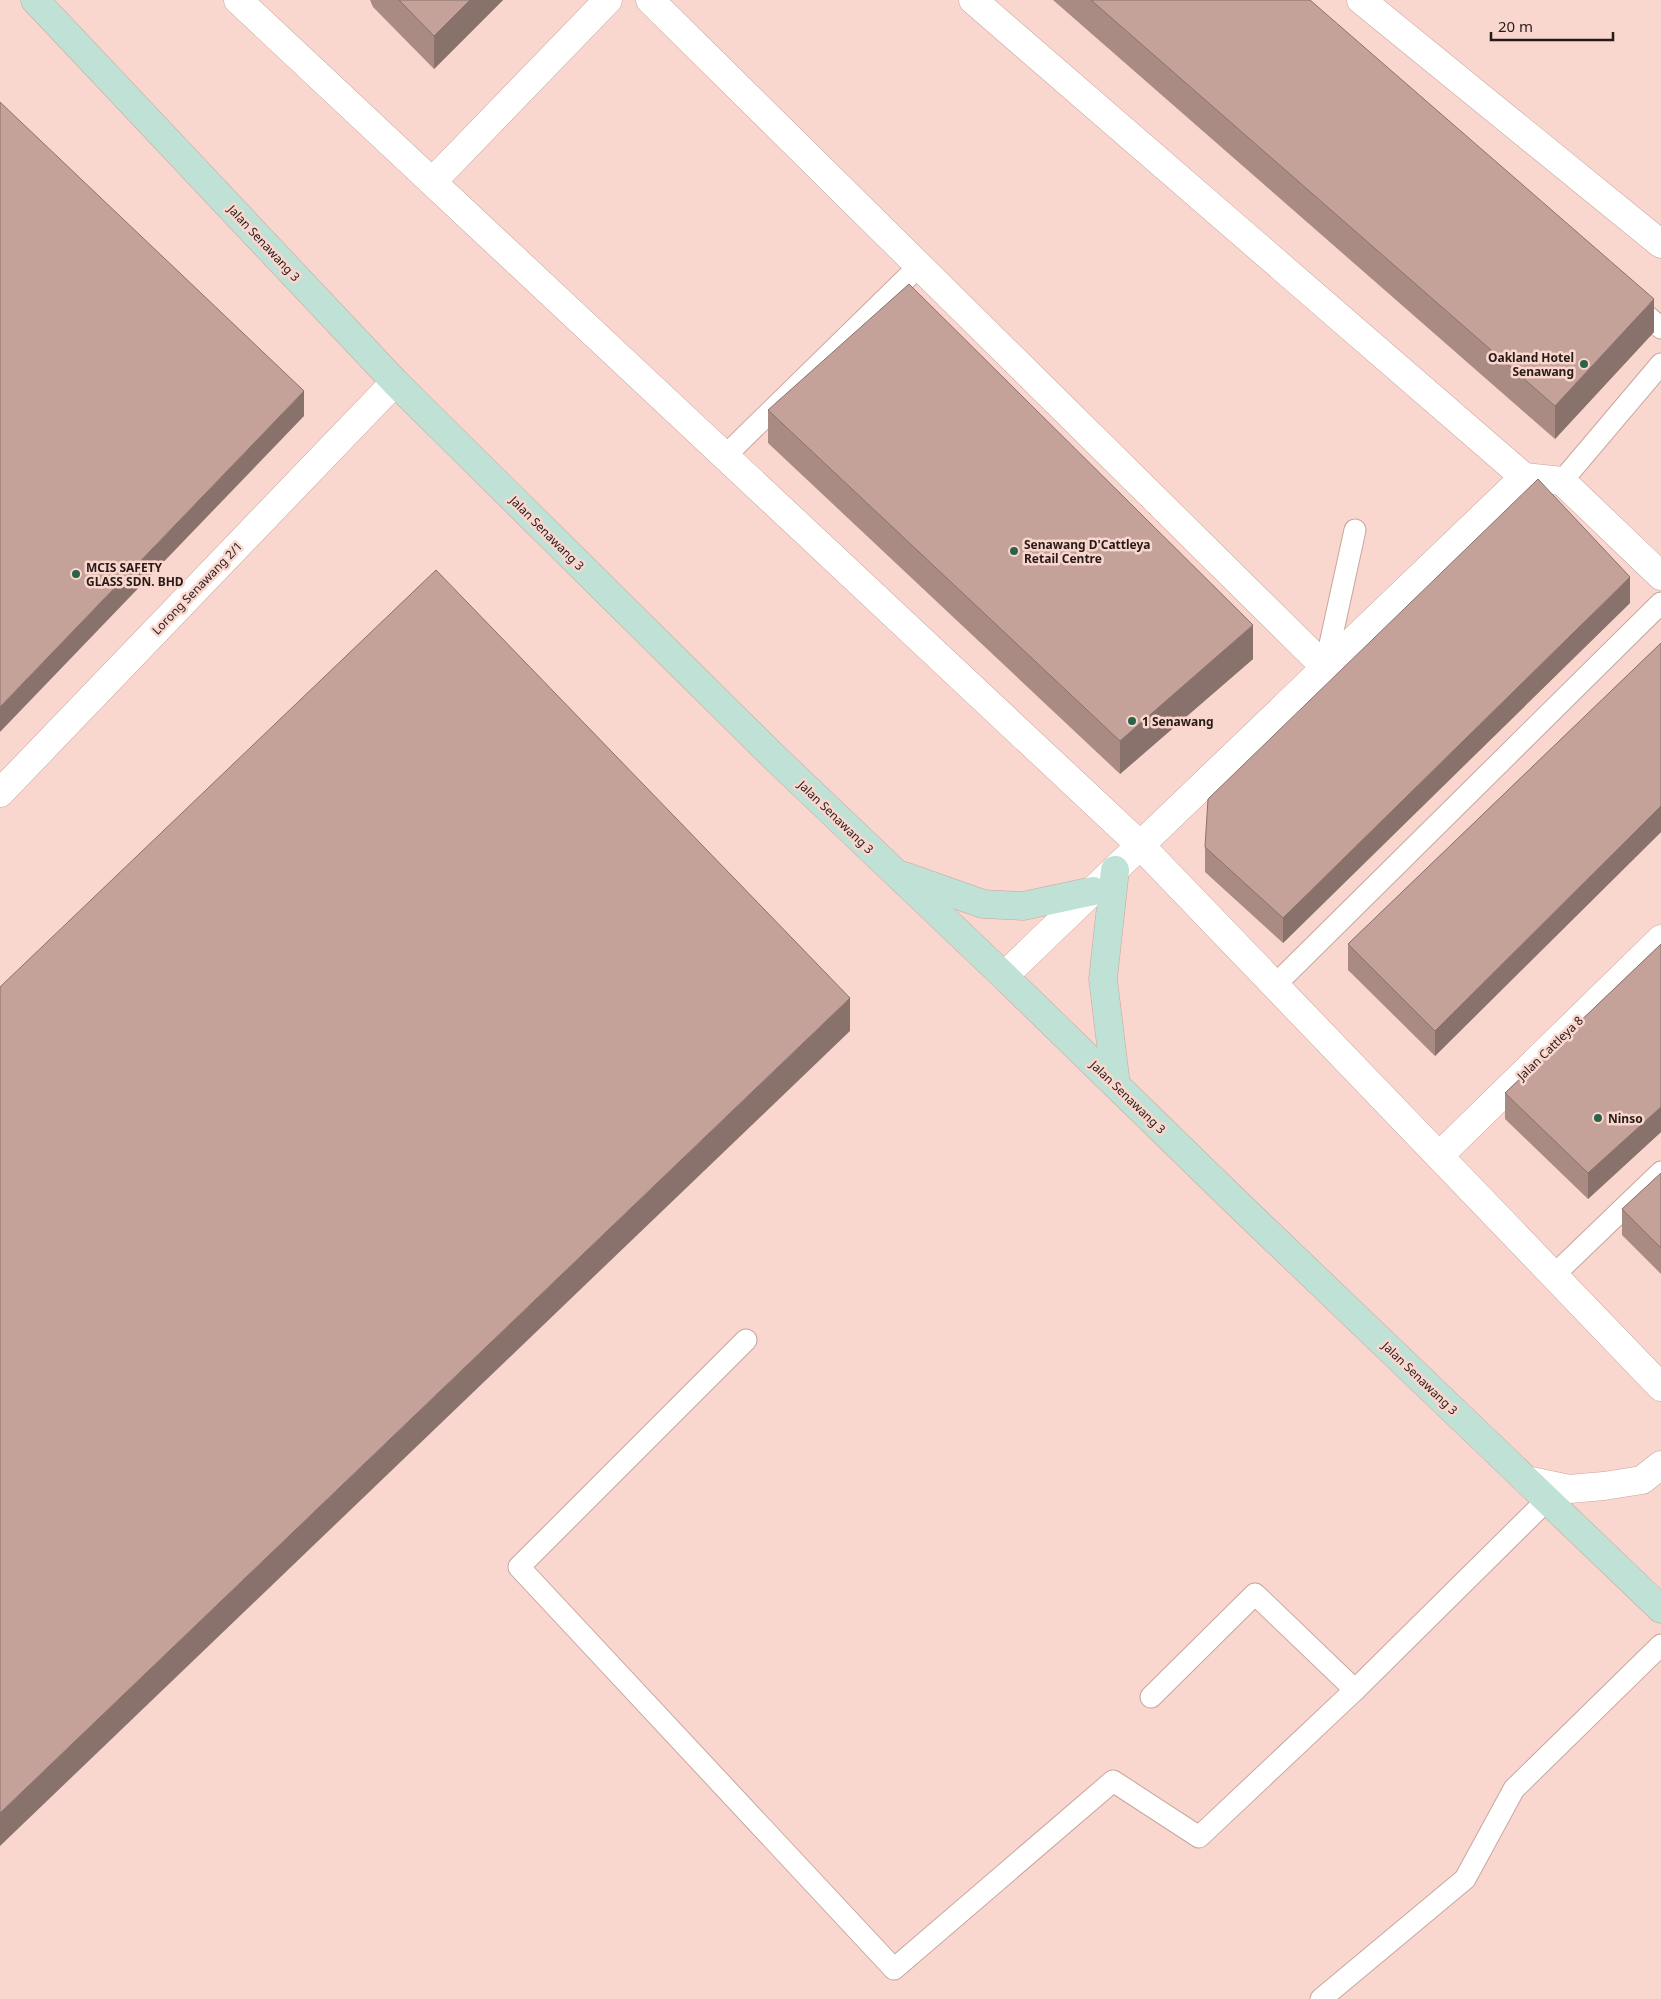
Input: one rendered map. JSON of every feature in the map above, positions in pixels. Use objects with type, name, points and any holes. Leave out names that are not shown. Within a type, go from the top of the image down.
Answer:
[{"type":"street","name":"Jalan Senawang 3","points":[[35,0],[395,382],[774,757],[1661,1609]]},
{"type":"street","points":[[238,0],[1140,845],[1661,1387]]},
{"type":"street","points":[[432,182],[608,0]]},
{"type":"street","points":[[650,0],[1325,667]]},
{"type":"street","points":[[973,0],[1524,477],[1562,481],[1661,576]]},
{"type":"street","points":[[1361,0],[1661,244]]},
{"type":"street","name":"Lorong Senawang 2/1","points":[[0,793],[395,382]]},
{"type":"street","points":[[1004,976],[1524,477]]},
{"type":"street","points":[[1115,870],[1103,979],[1116,1085]]},
{"type":"street","points":[[895,873],[983,904],[1022,906],[1093,890]]},
{"type":"street","name":"Jalan Cattleya 8","points":[[1439,1156],[1661,940]]},
{"type":"street","points":[[1526,1480],[1569,1489],[1604,1486],[1642,1480],[1661,1465]]},
{"type":"lane","points":[[725,456],[919,266]]},
{"type":"lane","points":[[1616,289],[1661,328]]},
{"type":"lane","points":[[1562,481],[1661,364]]},
{"type":"lane","points":[[1325,667],[1355,530]]},
{"type":"lane","points":[[1275,985],[1661,603]]},
{"type":"lane","points":[[1554,1275],[1661,1172]]},
{"type":"lane","points":[[746,1340],[518,1567],[894,1969],[1113,1781],[1199,1837],[1355,1690],[1547,1500]]},
{"type":"lane","points":[[1151,1698],[1255,1594],[1355,1690]]},
{"type":"lane","points":[[1321,1999],[1465,1879],[1514,1790],[1661,1645]]},
{"type":"building","points":[[399,0],[470,0],[434,36]]},
{"type":"building","points":[[1091,0],[1310,0],[1654,299],[1555,406]]},
{"type":"building","name":"MCIS SAFETY GLASS SDN. BHD","points":[[0,102],[304,391],[0,707]]},
{"type":"building","name":"Senawang D'Cattleya Retail Centre","points":[[909,284],[1253,625],[1120,741],[768,410]]},
{"type":"building","points":[[1538,479],[1630,577],[1283,918],[1205,847],[1208,799]]},
{"type":"building","points":[[436,570],[850,998],[0,1813],[0,987]]},
{"type":"building","points":[[1661,643],[1661,806],[1435,1031],[1348,944]]},
{"type":"building","points":[[1661,944],[1661,1107],[1588,1173],[1505,1093]]},
{"type":"building","points":[[1661,1173],[1661,1248],[1622,1209]]},
{"type":"place","name":"Oakland Hotel Senawang","points":[[1584,364]]},
{"type":"place","name":"Senawang D'Cattleya Retail Centre","points":[[1014,551]]},
{"type":"place","name":"MCIS SAFETY GLASS SDN. BHD","points":[[76,574]]},
{"type":"place","name":"1 Senawang","points":[[1132,721]]},
{"type":"place","name":"Ninso","points":[[1598,1118]]}]
